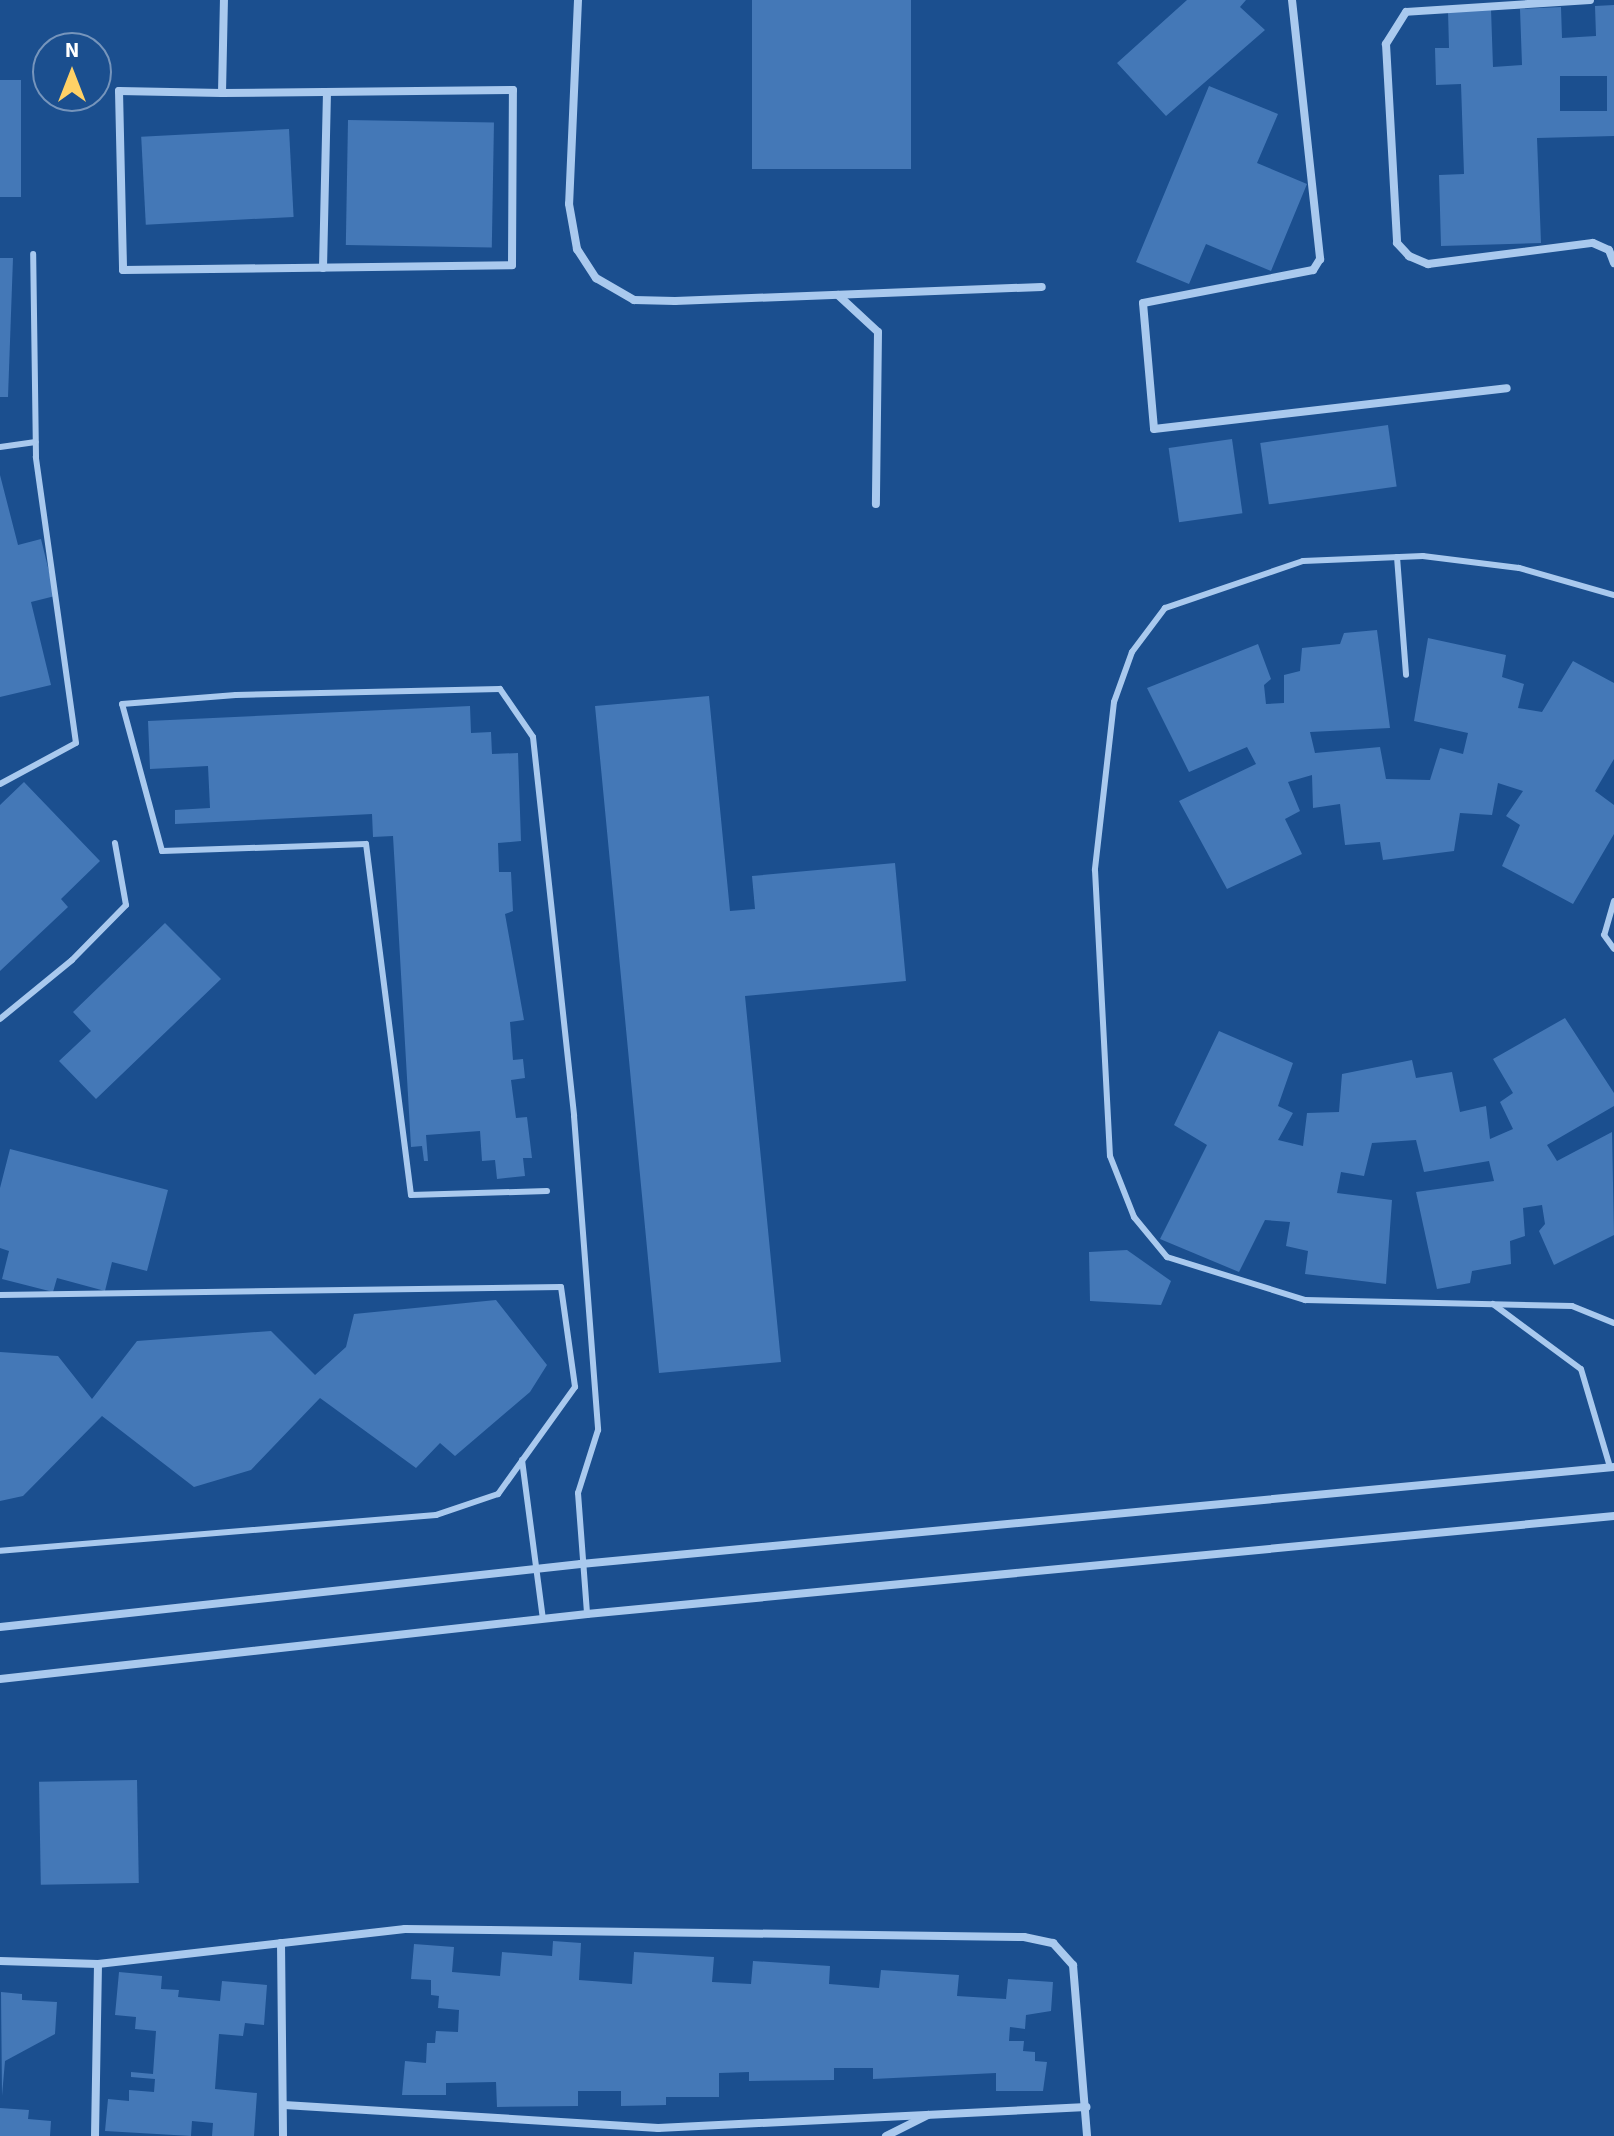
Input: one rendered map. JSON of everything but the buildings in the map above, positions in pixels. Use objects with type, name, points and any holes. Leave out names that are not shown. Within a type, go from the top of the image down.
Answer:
[{"type":"street","points":[[222,93],[224,0]]},
{"type":"street","points":[[578,0],[569,204],[577,249],[596,278],[634,300],[1042,287]]},
{"type":"street","points":[[1292,0],[1320,259],[1313,270],[1143,303],[1154,429],[1507,388]]},
{"type":"street","points":[[1590,0],[1406,12],[1386,44],[1397,243],[1409,256],[1428,264],[1593,243],[1609,250],[1614,263]]},
{"type":"street","points":[[513,90],[512,265],[123,270],[119,91],[222,93],[513,90]]},
{"type":"street","points":[[323,268],[327,92]]},
{"type":"street","points":[[838,295],[878,332],[876,504]]},
{"type":"street","points":[[0,1627],[581,1564],[1612,1467]]},
{"type":"street","points":[[0,1679],[587,1614],[1614,1516]]},
{"type":"street","points":[[0,1961],[98,1964],[405,1929],[1024,1937],[1053,1943],[1073,1965],[1087,2136]]},
{"type":"street","points":[[281,1943],[283,2136]]},
{"type":"street","points":[[95,2136],[98,1964]]},
{"type":"street","points":[[284,2105],[658,2128],[1086,2107]]},
{"type":"street","points":[[886,2136],[931,2113]]},
{"type":"lane","points":[[0,784],[76,743],[36,442],[33,254]]},
{"type":"lane","points":[[0,447],[36,442]]},
{"type":"lane","points":[[1397,557],[1406,675]]},
{"type":"lane","points":[[1614,595],[1519,568],[1397,557],[1303,561],[1223,585],[1165,608],[1132,652],[1114,702],[1095,870],[1110,1156],[1134,1217],[1167,1257],[1305,1300],[1572,1306],[1614,1323]]},
{"type":"lane","points":[[547,1191],[411,1195],[366,844],[162,851],[122,704],[236,695],[500,689],[533,737],[574,1116],[598,1430],[578,1493],[587,1614]]},
{"type":"lane","points":[[0,1019],[72,960],[126,905],[115,843]]},
{"type":"lane","points":[[1614,901],[1604,935],[1614,949]]},
{"type":"lane","points":[[0,1295],[561,1287],[575,1387],[498,1494],[436,1515],[0,1551]]},
{"type":"lane","points":[[1491,1303],[1581,1369],[1612,1467]]},
{"type":"lane","points":[[522,1460],[543,1619]]}]
